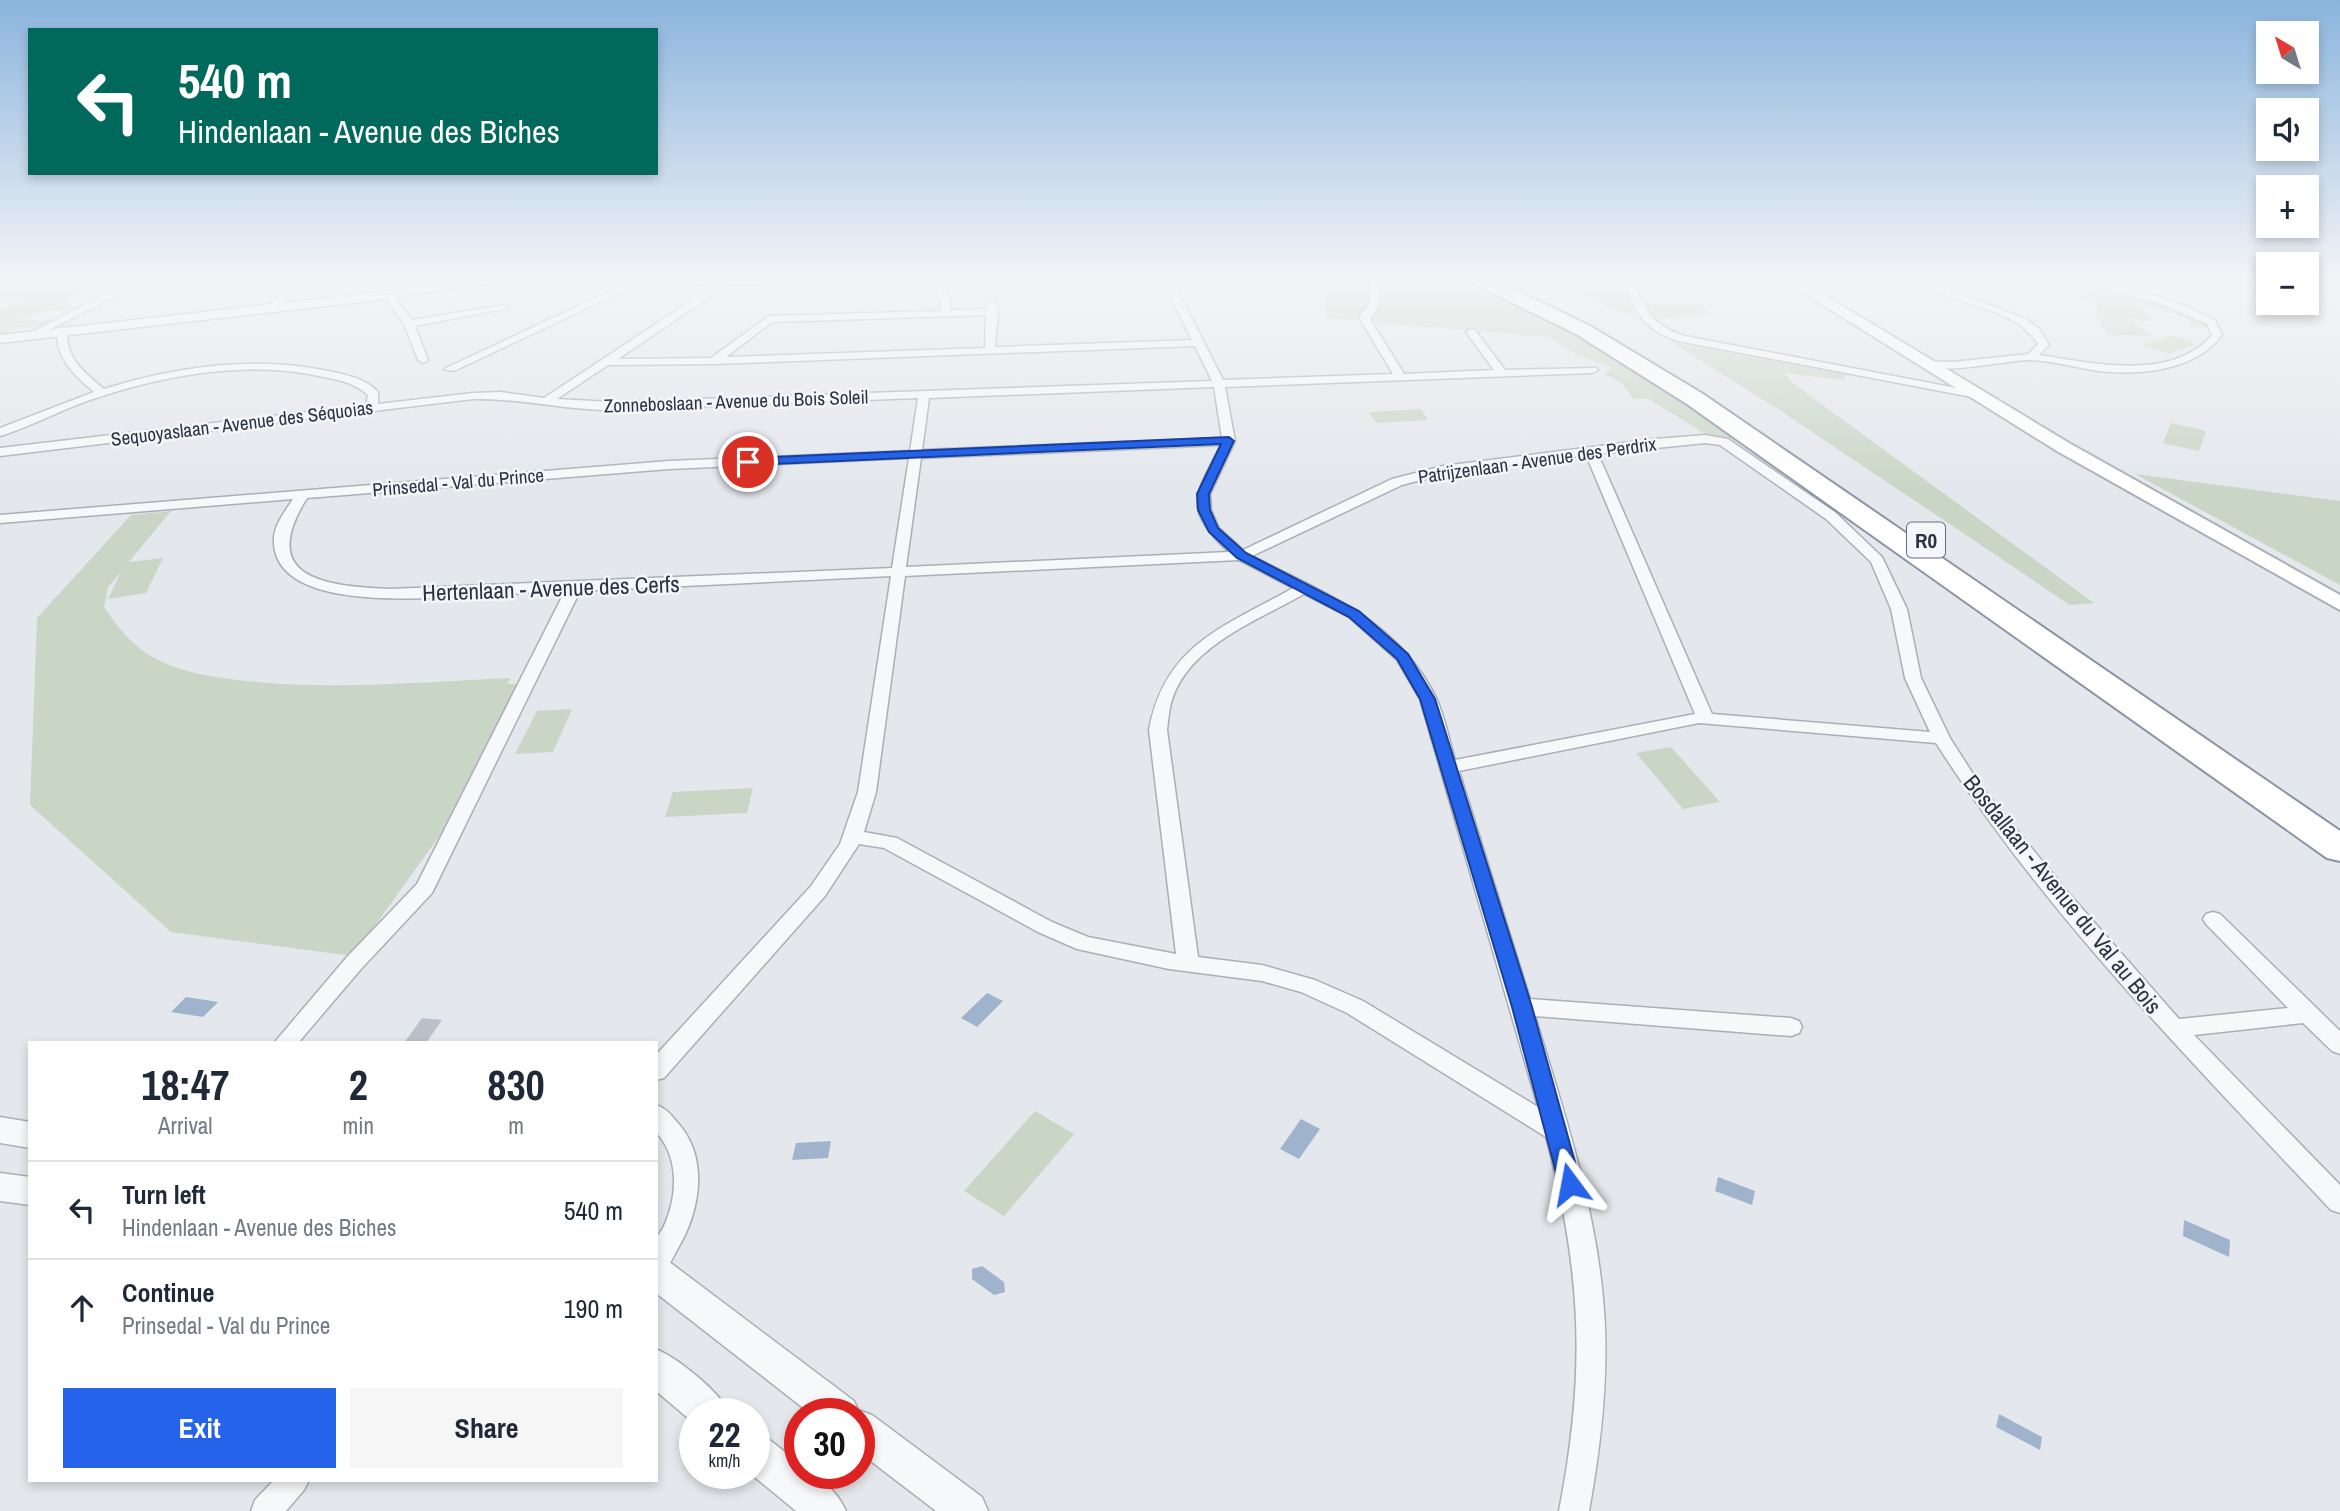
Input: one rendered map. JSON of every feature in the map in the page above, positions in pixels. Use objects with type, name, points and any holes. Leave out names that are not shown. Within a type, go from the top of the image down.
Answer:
[{"type":"highway","name":"R0","points":[[1613,349],[1695,399],[2340,849]]},
{"type":"highway","name":"R0","points":[[1637,349],[1717,397],[2340,823]]},
{"type":"main road","points":[[1902,349],[1978,396],[2340,604]]},
{"type":"street","points":[[65,349],[71,364],[104,394]]},
{"type":"street","points":[[419,349],[423,360]]},
{"type":"street","points":[[450,369],[493,349]]},
{"type":"street","points":[[545,402],[625,349]]},
{"type":"street","points":[[714,360],[729,349]]},
{"type":"street","points":[[605,362],[1055,349]]},
{"type":"street","points":[[1201,349],[1219,384],[1229,441],[1205,488],[1202,502],[1213,530],[1241,555],[1354,614],[1403,657],[1428,699],[1522,1007],[1557,1130],[1581,1236],[1591,1310],[1592,1398],[1584,1463],[1574,1511]]},
{"type":"street","points":[[1383,349],[1401,378]]},
{"type":"street","points":[[1483,349],[1502,373]]},
{"type":"street","points":[[1727,349],[1978,396]]},
{"type":"street","points":[[2031,357],[2040,349]]},
{"type":"street","points":[[1930,366],[2031,357],[2103,368],[2147,367],[2189,359],[2205,349]]},
{"type":"street","points":[[0,432],[104,394],[194,373],[276,367],[327,374],[365,386],[374,394],[371,408]]},
{"type":"street","name":"Zonneboslaan - Avenue du Bois Soleil","points":[[510,397],[595,406],[1592,370]]},
{"type":"street","name":"Sequoyaslaan - Avenue des Séquoias","points":[[470,386],[484,395]]},
{"type":"street","name":"Sequoyaslaan - Avenue des Séquoias","points":[[0,452],[484,395],[510,397]]},
{"type":"street","points":[[658,1069],[818,891],[841,863],[854,838],[867,792],[925,395]]},
{"type":"street","name":"Patrijzenlaan - Avenue des Perdrix","points":[[1241,555],[1397,481],[1443,470],[1705,439],[1724,442]]},
{"type":"street","name":"Prinsedal - Val du Prince","points":[[0,519],[657,466],[1229,441]]},
{"type":"street","name":"Bosdallaan - Avenue du Val au Bois","points":[[1724,442],[1831,516],[1877,560],[1899,609],[1913,678],[1941,738],[1974,789],[2025,855],[2174,1028],[2340,1202]]},
{"type":"street","points":[[1591,452],[1705,718]]},
{"type":"street","name":"Hertenlaan - Avenue des Cerfs","points":[[303,494],[283,530],[282,551],[294,571],[338,590],[388,594],[1241,555]]},
{"type":"street","points":[[287,1041],[354,963],[425,888],[574,587]]},
{"type":"street","points":[[1188,963],[1158,730],[1161,703],[1180,667],[1202,647],[1304,588]]},
{"type":"street","points":[[1448,767],[1705,718],[1941,738]]},
{"type":"street","points":[[854,838],[871,838],[890,843],[1045,927],[1084,944],[1124,953],[1262,973],[1325,993],[1354,1007],[1557,1130]]},
{"type":"street","points":[[2213,919],[2340,1045]]},
{"type":"street","points":[[1522,1007],[1791,1027]]},
{"type":"street","points":[[2174,1028],[2308,1014]]},
{"type":"street","points":[[658,1117],[676,1137],[687,1170],[685,1201],[675,1231],[658,1259]]},
{"type":"street","points":[[0,1130],[28,1135]]},
{"type":"street","points":[[0,1187],[28,1191]]},
{"type":"street","points":[[658,1274],[820,1398]]},
{"type":"street","points":[[658,1369],[692,1398]]},
{"type":"street","points":[[875,1440],[968,1511]]},
{"type":"street","points":[[770,1464],[826,1511]]},
{"type":"street","points":[[266,1511],[292,1482]]},
{"type":"green space","points":[[1567,349],[1598,349],[1748,446],[1726,437],[1707,435],[1649,399],[1634,399],[1622,384],[1604,374],[1612,368]]},
{"type":"green space","points":[[1681,349],[1706,349],[1847,375],[1843,380],[1785,373],[1791,382],[2094,603],[2070,605],[1781,411]]},
{"type":"green space","points":[[2152,349],[2184,349],[2168,354]]},
{"type":"green space","points":[[1421,409],[1428,420],[1376,423],[1369,412]]},
{"type":"green space","points":[[2171,423],[2206,431],[2199,451],[2163,443]]},
{"type":"green space","points":[[2135,474],[2340,501],[2340,585]]},
{"type":"green space","points":[[171,511],[129,562],[163,558],[146,593],[108,599],[121,572],[108,587],[104,607],[140,649],[156,659],[186,671],[272,683],[374,685],[511,678],[507,684],[519,684],[443,831],[353,956],[171,932],[30,805],[37,618],[131,515]]},
{"type":"green space","points":[[572,709],[553,752],[515,754],[537,711]]},
{"type":"green space","points":[[1671,747],[1720,802],[1683,809],[1636,753]]},
{"type":"green space","points":[[753,788],[747,813],[665,817],[673,792]]},
{"type":"green space","points":[[1035,1111],[1074,1134],[1004,1216],[964,1191]]},
{"type":"water","points":[[987,993],[1003,1001],[977,1027],[961,1018]]},
{"type":"water","points":[[186,997],[218,1002],[203,1017],[171,1012]]},
{"type":"water","points":[[1301,1119],[1320,1129],[1299,1159],[1280,1149]]},
{"type":"water","points":[[831,1141],[828,1158],[792,1160],[796,1143]]},
{"type":"water","points":[[1718,1177],[1755,1191],[1752,1205],[1715,1191]]},
{"type":"water","points":[[2184,1220],[2230,1240],[2229,1257],[2183,1236]]},
{"type":"water","points":[[982,1266],[1004,1282],[1005,1292],[994,1295],[972,1279],[972,1269]]},
{"type":"water","points":[[1999,1414],[2042,1437],[2040,1450],[1996,1427]]},
{"type":"building","points":[[422,1018],[442,1020],[427,1041],[405,1041]]},
{"type":"route","points":[[748,462],[1229,441],[1203,494],[1204,510],[1213,530],[1241,555],[1354,614],[1403,657],[1428,699],[1522,1007],[1570,1184]]}]
